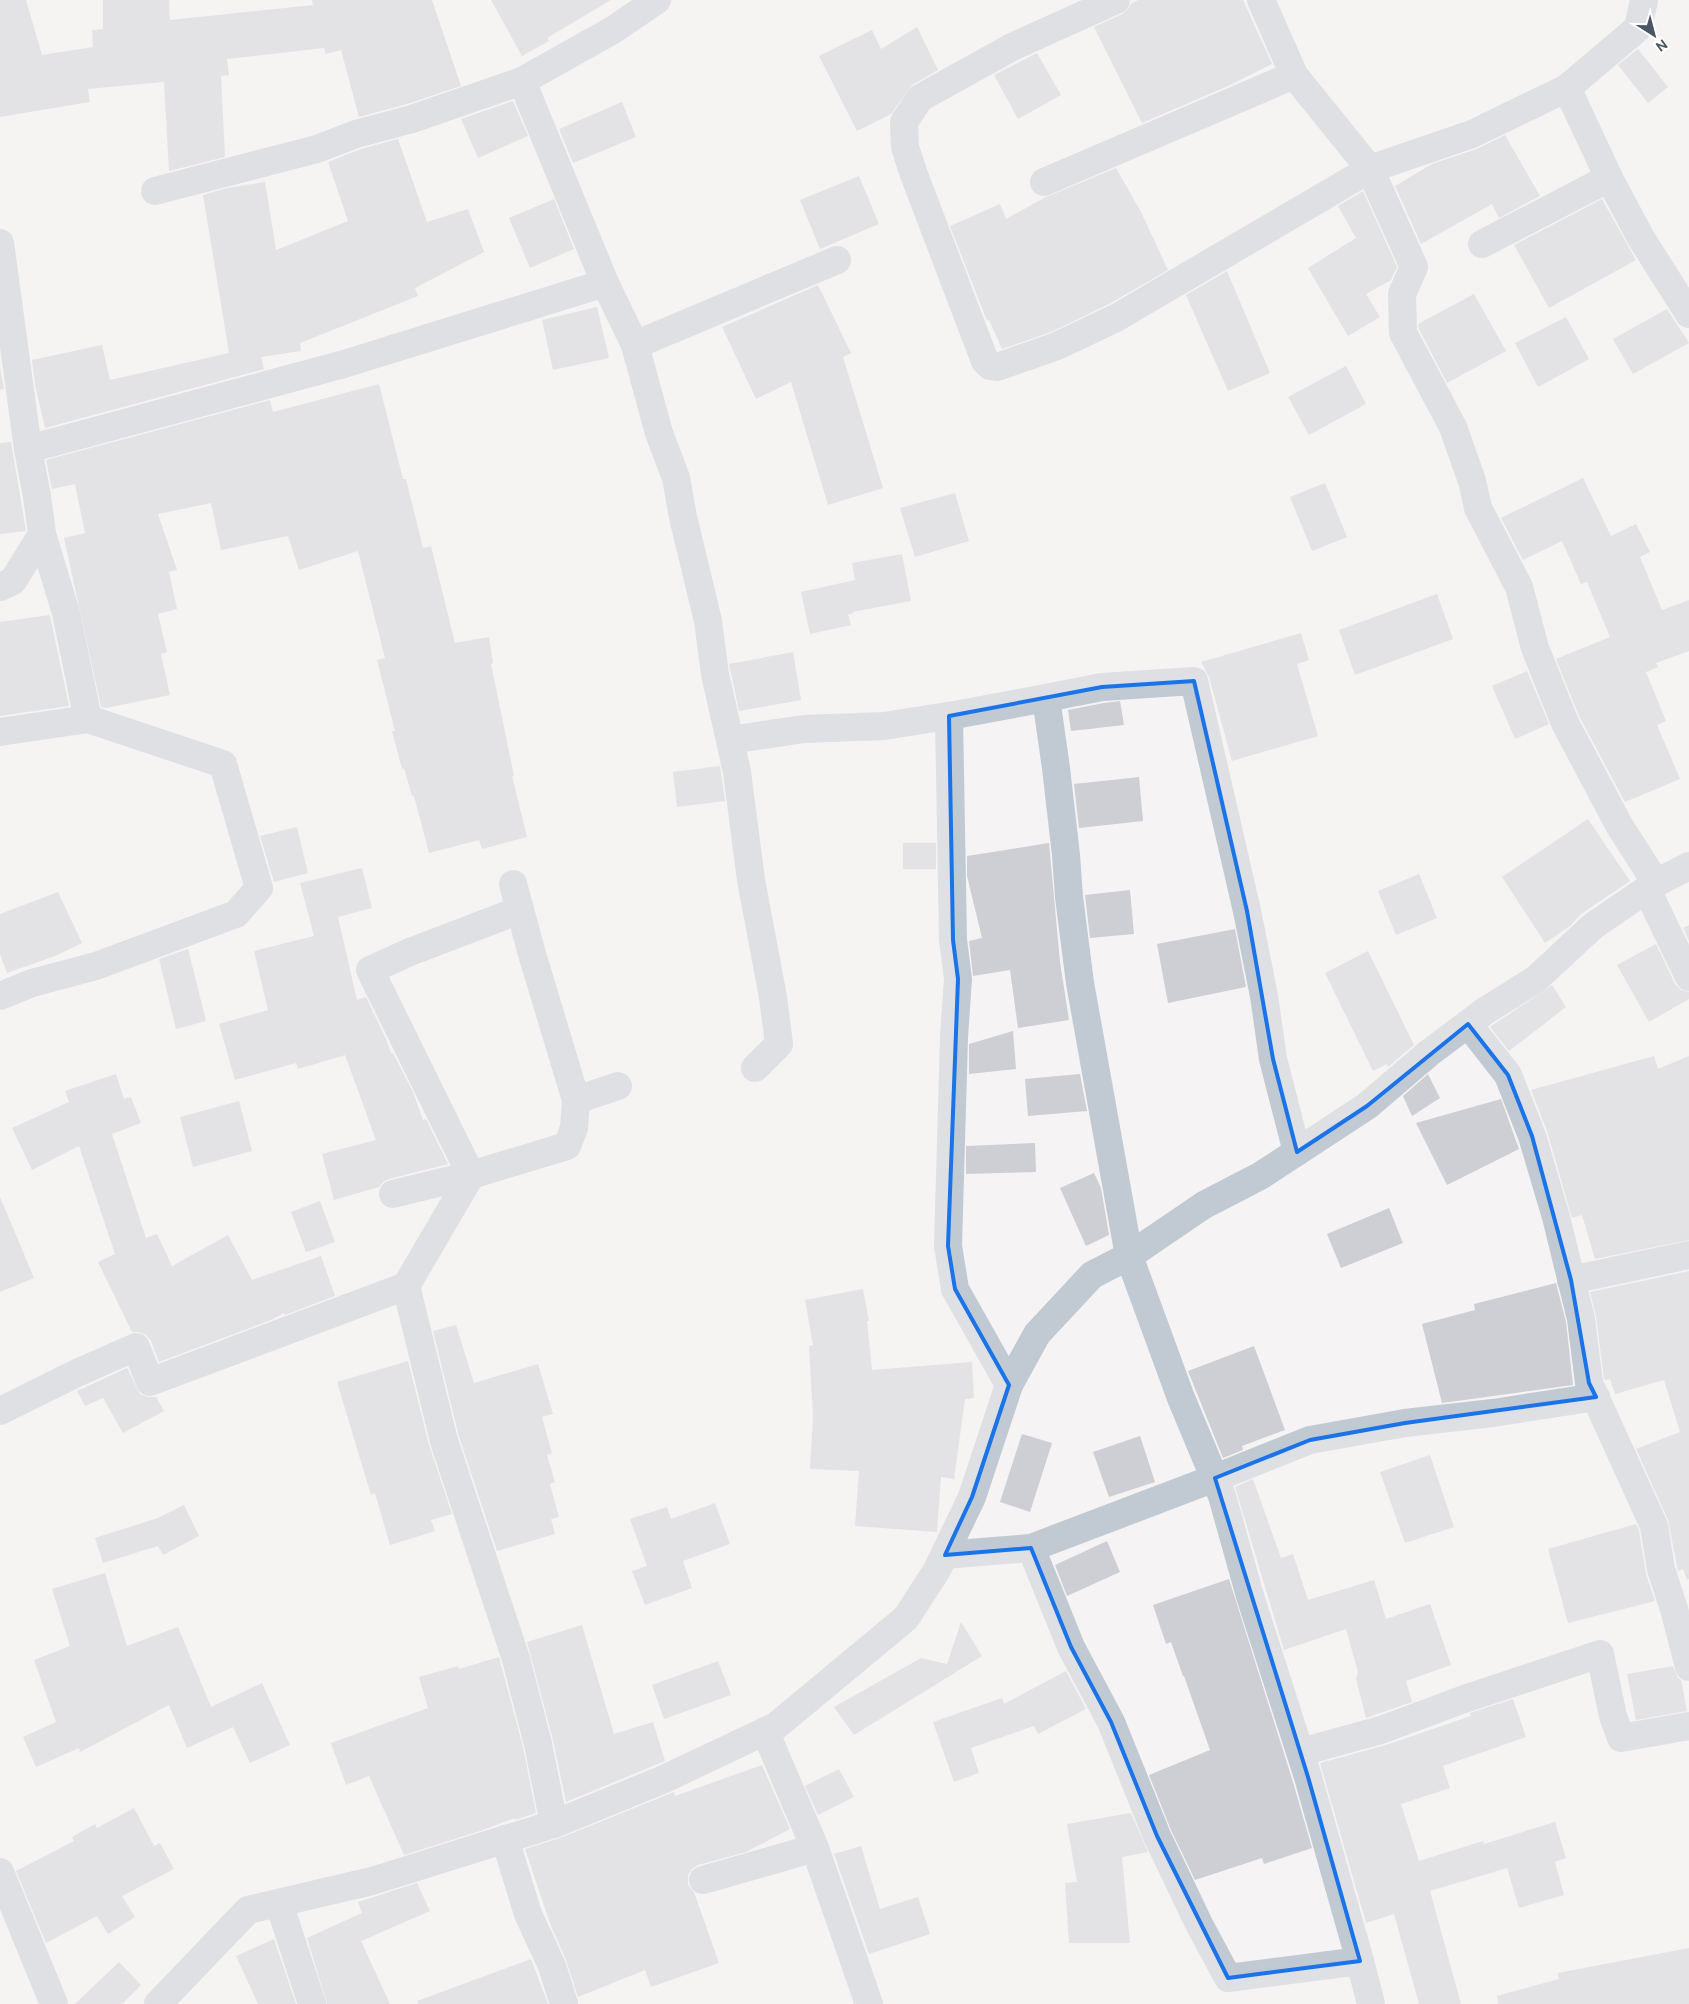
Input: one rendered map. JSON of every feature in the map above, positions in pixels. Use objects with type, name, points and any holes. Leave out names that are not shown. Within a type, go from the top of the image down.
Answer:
[{"type":"street","points":[[155,191],[317,149],[356,134],[412,119],[522,81],[612,30],[657,0]]},
{"type":"street","points":[[1116,0],[1012,47],[920,98],[904,122],[905,147],[913,172],[986,361],[990,366],[997,367],[1057,346],[1116,318],[1370,169],[1472,134],[1567,88],[1638,28],[1644,0]]},
{"type":"street","points":[[1261,0],[1294,75],[1370,169],[1414,267],[1402,294],[1403,333],[1453,427],[1472,481],[1478,508],[1519,587],[1535,648],[1565,723],[1652,886],[1689,977]]},
{"type":"street","points":[[1044,182],[1294,75]]},
{"type":"street","points":[[522,81],[605,283],[635,345],[659,433],[676,478],[683,517],[708,621],[715,674],[737,772],[751,880],[773,997],[779,1044],[755,1068]]},
{"type":"street","points":[[1567,88],[1609,178],[1641,238],[1689,314]]},
{"type":"street","points":[[1482,244],[1609,178]]},
{"type":"street","points":[[0,243],[28,449],[42,534],[66,613],[88,719]]},
{"type":"street","points":[[635,345],[837,260]]},
{"type":"street","points":[[28,449],[344,364],[605,283]]},
{"type":"street","points":[[0,587],[13,581],[42,534]]},
{"type":"street","points":[[730,740],[804,729],[884,726],[949,716],[1102,687],[1194,681],[1264,996],[1273,1059],[1297,1152]]},
{"type":"street","points":[[1046,698],[1066,855],[1068,897],[1080,983],[1129,1256],[1181,1398],[1222,1496],[1250,1596],[1301,1752],[1371,2004]]},
{"type":"street","points":[[949,716],[953,940],[958,979],[954,1037],[948,1246],[954,1289],[1009,1385]]},
{"type":"street","points":[[0,732],[88,719],[223,764],[259,888],[236,914],[96,966],[32,983],[0,996]]},
{"type":"street","points":[[158,2004],[248,1910],[372,1881],[554,1824],[662,1780],[776,1726],[906,1618],[937,1570],[972,1497],[1009,1385],[1037,1334],[1092,1275],[1129,1256],[1204,1205],[1260,1176],[1368,1106],[1430,1053],[1485,1011],[1536,979],[1593,926],[1652,886],[1689,866]]},
{"type":"street","points":[[394,1194],[471,1175],[567,1146],[574,1128],[576,1100],[513,884]]},
{"type":"street","points":[[471,1175],[370,970],[410,952],[520,910]]},
{"type":"street","points":[[1468,1024],[1508,1075],[1532,1136],[1572,1280],[1581,1319],[1590,1383],[1654,1526],[1660,1569],[1674,1609],[1689,1667]]},
{"type":"street","points":[[576,1100],[618,1086]]},
{"type":"street","points":[[0,1412],[79,1372],[136,1347],[150,1382],[406,1286],[471,1175]]},
{"type":"street","points":[[1572,1280],[1689,1256]]},
{"type":"street","points":[[406,1286],[444,1441],[516,1659],[538,1744],[554,1824]]},
{"type":"street","points":[[945,1554],[1031,1548],[1310,1440],[1405,1423],[1493,1413],[1596,1398]]},
{"type":"street","points":[[1031,1548],[1071,1646],[1111,1722],[1157,1836],[1199,1924],[1228,1978],[1360,1961]]},
{"type":"street","points":[[1301,1752],[1381,1730],[1467,1698],[1600,1654],[1613,1716],[1621,1738],[1689,1726]]},
{"type":"street","points":[[765,1731],[815,1848],[869,2004]]},
{"type":"street","points":[[505,1839],[528,1914],[552,1966],[564,2004]]},
{"type":"street","points":[[703,1880],[815,1848]]},
{"type":"street","points":[[0,1872],[54,2004]]},
{"type":"street","points":[[279,1903],[312,2004]]},
{"type":"highlighted area","points":[[1194,681],[1247,911],[1273,1059],[1297,1152],[1367,1106],[1468,1024],[1508,1075],[1532,1136],[1571,1280],[1589,1383],[1596,1397],[1405,1423],[1310,1440],[1215,1478],[1308,1777],[1360,1961],[1228,1978],[1157,1836],[1111,1722],[1071,1647],[1031,1548],[945,1555],[972,1497],[1009,1385],[955,1289],[948,1246],[958,979],[953,940],[949,716],[1102,687]]},
{"type":"building","points":[[0,0],[26,0],[42,55],[93,47],[92,30],[103,29],[103,0],[169,0],[170,20],[313,5],[312,0],[432,0],[461,86],[407,104],[359,117],[341,50],[326,54],[324,48],[227,59],[229,75],[221,76],[225,157],[169,171],[164,82],[88,89],[90,102],[0,117]]},
{"type":"building","points":[[491,0],[611,0],[547,38],[549,41],[522,56]]},
{"type":"building","points":[[1138,0],[1243,0],[1272,64],[1228,86],[1142,123],[1094,27],[1122,14],[1131,4]]},
{"type":"building","points":[[917,27],[938,70],[912,85],[891,114],[857,131],[819,56],[872,30],[881,49]]},
{"type":"building","points":[[1638,49],[1668,87],[1648,103],[1618,65]]},
{"type":"building","points":[[1037,53],[1061,95],[1018,119],[994,75]]},
{"type":"building","points":[[513,101],[528,136],[478,158],[461,119]]},
{"type":"building","points":[[622,102],[636,137],[573,163],[559,129]]},
{"type":"building","points":[[1505,135],[1540,196],[1499,218],[1492,204],[1421,244],[1395,186],[1432,164],[1477,149]]},
{"type":"building","points":[[398,139],[427,222],[468,209],[484,252],[415,288],[418,296],[300,343],[301,351],[261,357],[264,369],[45,428],[35,385],[32,360],[102,345],[110,380],[229,353],[203,195],[227,188],[265,182],[276,250],[348,221],[328,162],[361,149]]},
{"type":"building","points":[[1116,168],[1141,212],[1168,270],[1109,304],[1051,332],[1002,349],[989,320],[987,321],[950,226],[1000,204],[1006,219],[1046,197]]},
{"type":"building","points":[[859,176],[879,224],[820,249],[800,200]]},
{"type":"building","points":[[1363,191],[1397,267],[1391,280],[1366,294],[1380,317],[1348,336],[1308,268],[1356,238],[1338,206]]},
{"type":"building","points":[[554,199],[574,249],[530,268],[509,218]]},
{"type":"building","points":[[1602,199],[1636,260],[1549,308],[1514,245]]},
{"type":"building","points":[[1227,271],[1270,373],[1228,391],[1186,295]]},
{"type":"building","points":[[818,285],[851,353],[843,357],[883,488],[828,505],[791,382],[756,399],[722,327]]},
{"type":"building","points":[[1474,294],[1506,351],[1447,383],[1418,324]]},
{"type":"building","points":[[597,307],[609,358],[553,370],[542,320]]},
{"type":"building","points":[[1667,309],[1689,343],[1633,374],[1613,339]]},
{"type":"building","points":[[1566,317],[1589,359],[1538,387],[1515,343]]},
{"type":"building","points":[[1346,366],[1366,404],[1309,435],[1288,397]]},
{"type":"building","points":[[0,367],[4,389],[0,390]]},
{"type":"building","points":[[379,384],[423,548],[431,546],[455,643],[489,637],[493,663],[491,664],[514,776],[512,776],[527,837],[482,849],[479,840],[429,853],[414,796],[412,796],[404,768],[402,769],[392,731],[395,731],[377,660],[385,658],[358,551],[299,570],[288,536],[221,550],[211,503],[158,514],[177,570],[169,572],[177,609],[158,614],[167,652],[161,654],[170,695],[106,708],[101,707],[64,538],[85,533],[75,484],[52,489],[46,460],[270,400],[273,412]]},
{"type":"building","points":[[11,442],[26,531],[0,534],[0,443]]},
{"type":"building","points":[[1583,478],[1611,536],[1636,524],[1650,552],[1640,557],[1662,610],[1689,600],[1689,651],[1656,663],[1658,667],[1646,672],[1666,721],[1657,725],[1680,779],[1625,802],[1579,716],[1556,659],[1610,637],[1587,582],[1581,584],[1562,541],[1523,560],[1501,518]]},
{"type":"building","points":[[1325,483],[1347,537],[1312,551],[1290,497]]},
{"type":"building","points":[[955,493],[969,541],[915,557],[900,508]]},
{"type":"building","points":[[902,554],[911,601],[852,612],[853,614],[848,614],[851,625],[810,634],[801,592],[855,580],[852,563]]},
{"type":"building","points":[[1437,594],[1453,639],[1355,675],[1339,630]]},
{"type":"building","points":[[50,615],[69,706],[0,716],[0,622]]},
{"type":"building","points":[[1301,633],[1309,660],[1297,664],[1318,736],[1232,761],[1209,677],[1201,662]]},
{"type":"building","points":[[793,652],[801,700],[739,711],[729,664]]},
{"type":"building","points":[[1527,671],[1549,724],[1515,739],[1492,686]]},
{"type":"building","points":[[1120,701],[1124,725],[1071,731],[1068,710]]},
{"type":"building","points":[[720,766],[725,801],[677,807],[673,772]]},
{"type":"building","points":[[1139,777],[1143,821],[1079,828],[1074,784]]},
{"type":"building","points":[[1588,819],[1630,881],[1581,914],[1570,926],[1545,943],[1502,877]]},
{"type":"building","points":[[297,827],[308,873],[274,882],[260,836]]},
{"type":"building","points":[[903,843],[936,843],[936,869],[903,869]]},
{"type":"building","points":[[1049,843],[1060,962],[1069,1020],[1018,1028],[1010,970],[973,976],[969,941],[982,938],[967,876],[967,856]]},
{"type":"building","points":[[362,868],[372,908],[338,917],[357,1000],[366,997],[391,1053],[393,1053],[413,1092],[423,1120],[426,1119],[448,1164],[389,1179],[379,1187],[334,1200],[322,1154],[376,1140],[345,1055],[298,1069],[296,1063],[235,1080],[219,1024],[268,1010],[254,951],[314,936],[300,883]]},
{"type":"building","points":[[1419,874],[1437,918],[1396,935],[1378,891]]},
{"type":"building","points":[[1130,890],[1134,934],[1090,938],[1085,895]]},
{"type":"building","points":[[58,892],[82,943],[55,956],[7,973],[0,954],[0,914]]},
{"type":"building","points":[[1689,925],[1689,941],[1683,928]]},
{"type":"building","points":[[1235,929],[1246,987],[1168,1003],[1157,944]]},
{"type":"building","points":[[1656,944],[1675,984],[1681,990],[1689,992],[1689,999],[1649,1022],[1617,965]]},
{"type":"building","points":[[188,949],[206,1021],[176,1029],[159,959]]},
{"type":"building","points":[[1368,951],[1414,1045],[1388,1067],[1387,1064],[1373,1071],[1325,973]]},
{"type":"building","points":[[1552,985],[1566,1007],[1509,1051],[1490,1027]]},
{"type":"building","points":[[1013,1031],[1016,1069],[969,1074],[969,1044]]},
{"type":"building","points":[[1654,1056],[1658,1069],[1689,1056],[1689,1240],[1595,1259],[1582,1215],[1572,1218],[1547,1131],[1531,1090]]},
{"type":"building","points":[[116,1074],[124,1099],[131,1097],[141,1123],[112,1134],[146,1238],[157,1234],[172,1266],[228,1235],[252,1280],[321,1256],[335,1296],[285,1315],[284,1313],[271,1320],[159,1362],[151,1341],[146,1335],[132,1332],[98,1262],[115,1254],[79,1146],[32,1170],[12,1128],[69,1102],[65,1091]]},
{"type":"building","points":[[1080,1074],[1087,1111],[1028,1116],[1025,1079]]},
{"type":"building","points":[[1428,1074],[1440,1098],[1412,1116],[1403,1096]]},
{"type":"building","points":[[1501,1099],[1519,1149],[1447,1185],[1416,1123]]},
{"type":"building","points":[[239,1101],[252,1151],[193,1167],[180,1117]]},
{"type":"building","points":[[1035,1143],[1036,1172],[966,1174],[966,1146]]},
{"type":"building","points":[[1094,1173],[1101,1188],[1109,1235],[1086,1246],[1060,1188]]},
{"type":"building","points":[[0,1197],[34,1278],[0,1292]]},
{"type":"building","points":[[320,1201],[335,1242],[306,1252],[291,1212]]},
{"type":"building","points":[[1389,1208],[1403,1243],[1341,1268],[1327,1234]]},
{"type":"building","points":[[1689,1271],[1689,1579],[1687,1580],[1683,1569],[1678,1571],[1668,1520],[1636,1449],[1680,1432],[1664,1380],[1615,1394],[1610,1379],[1604,1379],[1596,1317],[1590,1292]]},
{"type":"building","points":[[1556,1283],[1566,1322],[1573,1385],[1442,1403],[1422,1324],[1475,1310],[1474,1304]]},
{"type":"building","points":[[863,1289],[869,1321],[867,1321],[872,1370],[972,1362],[974,1398],[965,1399],[954,1479],[941,1477],[937,1532],[855,1526],[859,1471],[810,1469],[813,1417],[809,1346],[813,1345],[805,1300]]},
{"type":"building","points":[[456,1325],[474,1383],[538,1364],[553,1414],[542,1417],[552,1453],[547,1455],[555,1482],[550,1484],[559,1517],[551,1519],[555,1534],[497,1551],[459,1437],[433,1331]]},
{"type":"building","points":[[1254,1346],[1285,1430],[1242,1446],[1243,1450],[1223,1458],[1188,1371]]},
{"type":"building","points":[[408,1361],[429,1445],[452,1514],[431,1520],[435,1531],[390,1545],[375,1493],[371,1495],[337,1382]]},
{"type":"building","points":[[127,1368],[140,1394],[147,1397],[156,1397],[164,1411],[123,1433],[103,1398],[85,1406],[77,1391]]},
{"type":"building","points":[[1022,1434],[1052,1443],[1030,1512],[1000,1502]]},
{"type":"building","points":[[1140,1436],[1155,1482],[1109,1497],[1093,1452]]},
{"type":"building","points":[[1430,1455],[1454,1527],[1405,1543],[1380,1472]]},
{"type":"building","points":[[1253,1479],[1281,1558],[1293,1554],[1308,1600],[1374,1580],[1386,1619],[1430,1604],[1451,1665],[1406,1681],[1412,1702],[1366,1718],[1356,1679],[1358,1672],[1346,1629],[1284,1650],[1235,1487]]},
{"type":"building","points":[[715,1503],[730,1544],[683,1561],[692,1588],[645,1605],[632,1571],[647,1566],[630,1519],[667,1507],[671,1519]]},
{"type":"building","points":[[184,1505],[199,1536],[163,1555],[158,1546],[103,1563],[95,1538],[158,1518]]},
{"type":"building","points":[[1636,1524],[1639,1531],[1646,1574],[1655,1601],[1568,1623],[1548,1549]]},
{"type":"building","points":[[1107,1541],[1120,1572],[1067,1596],[1055,1565]]},
{"type":"building","points":[[105,1573],[127,1646],[178,1627],[211,1707],[262,1683],[290,1745],[250,1763],[233,1727],[187,1748],[169,1705],[80,1752],[79,1748],[36,1767],[23,1737],[56,1722],[34,1660],[70,1646],[52,1589]]},
{"type":"building","points":[[1229,1579],[1312,1848],[1264,1864],[1262,1858],[1195,1880],[1171,1830],[1149,1775],[1210,1750],[1171,1642],[1166,1644],[1153,1605]]},
{"type":"building","points":[[961,1622],[982,1656],[854,1735],[834,1707],[921,1658],[947,1664]]},
{"type":"building","points":[[582,1625],[614,1734],[653,1722],[665,1761],[566,1802],[553,1740],[527,1642]]},
{"type":"building","points":[[499,1657],[523,1747],[536,1813],[515,1820],[515,1818],[404,1855],[369,1776],[346,1785],[331,1743],[428,1708],[419,1677],[458,1666],[459,1669]]},
{"type":"building","points":[[718,1661],[731,1695],[664,1719],[652,1685]]},
{"type":"building","points":[[1673,1666],[1678,1678],[1681,1680],[1687,1711],[1636,1720],[1627,1674]]},
{"type":"building","points":[[1066,1671],[1086,1709],[1038,1734],[1034,1726],[971,1748],[979,1773],[954,1782],[933,1722],[1002,1698],[1004,1704]]},
{"type":"building","points":[[1513,1699],[1526,1737],[1443,1766],[1450,1788],[1401,1804],[1419,1861],[1483,1841],[1484,1844],[1555,1822],[1566,1858],[1555,1862],[1564,1895],[1519,1908],[1507,1868],[1430,1891],[1461,2004],[1419,2004],[1394,1914],[1366,1923],[1320,1763],[1386,1745],[1471,1716],[1470,1713]]},
{"type":"building","points":[[762,1765],[790,1829],[746,1852],[698,1865],[688,1875],[688,1885],[694,1892],[719,1963],[651,1987],[645,1970],[578,1997],[525,1849],[560,1838],[674,1792],[675,1796]]},
{"type":"building","points":[[839,1769],[854,1797],[818,1815],[805,1786]]},
{"type":"building","points":[[134,1808],[154,1846],[160,1843],[174,1869],[122,1896],[135,1917],[108,1934],[97,1916],[46,1943],[16,1871],[74,1841],[72,1837],[95,1824],[97,1828]]},
{"type":"building","points":[[1131,1813],[1148,1852],[1122,1857],[1130,1943],[1069,1943],[1065,1883],[1077,1882],[1067,1824]]},
{"type":"building","points":[[861,1846],[880,1909],[918,1897],[930,1934],[869,1954],[834,1854]]},
{"type":"building","points":[[417,1883],[430,1911],[361,1941],[390,2004],[327,2004],[307,1938],[362,1913],[358,1902]]},
{"type":"building","points":[[274,1939],[296,2004],[258,2004],[236,1956]]},
{"type":"building","points":[[1689,1948],[1689,2004],[1498,2004],[1497,1996],[1559,1979],[1558,1973]]},
{"type":"building","points":[[531,1959],[548,2004],[418,2004],[417,2001]]},
{"type":"building","points":[[119,1962],[141,1985],[122,2004],[75,2004]]}]
